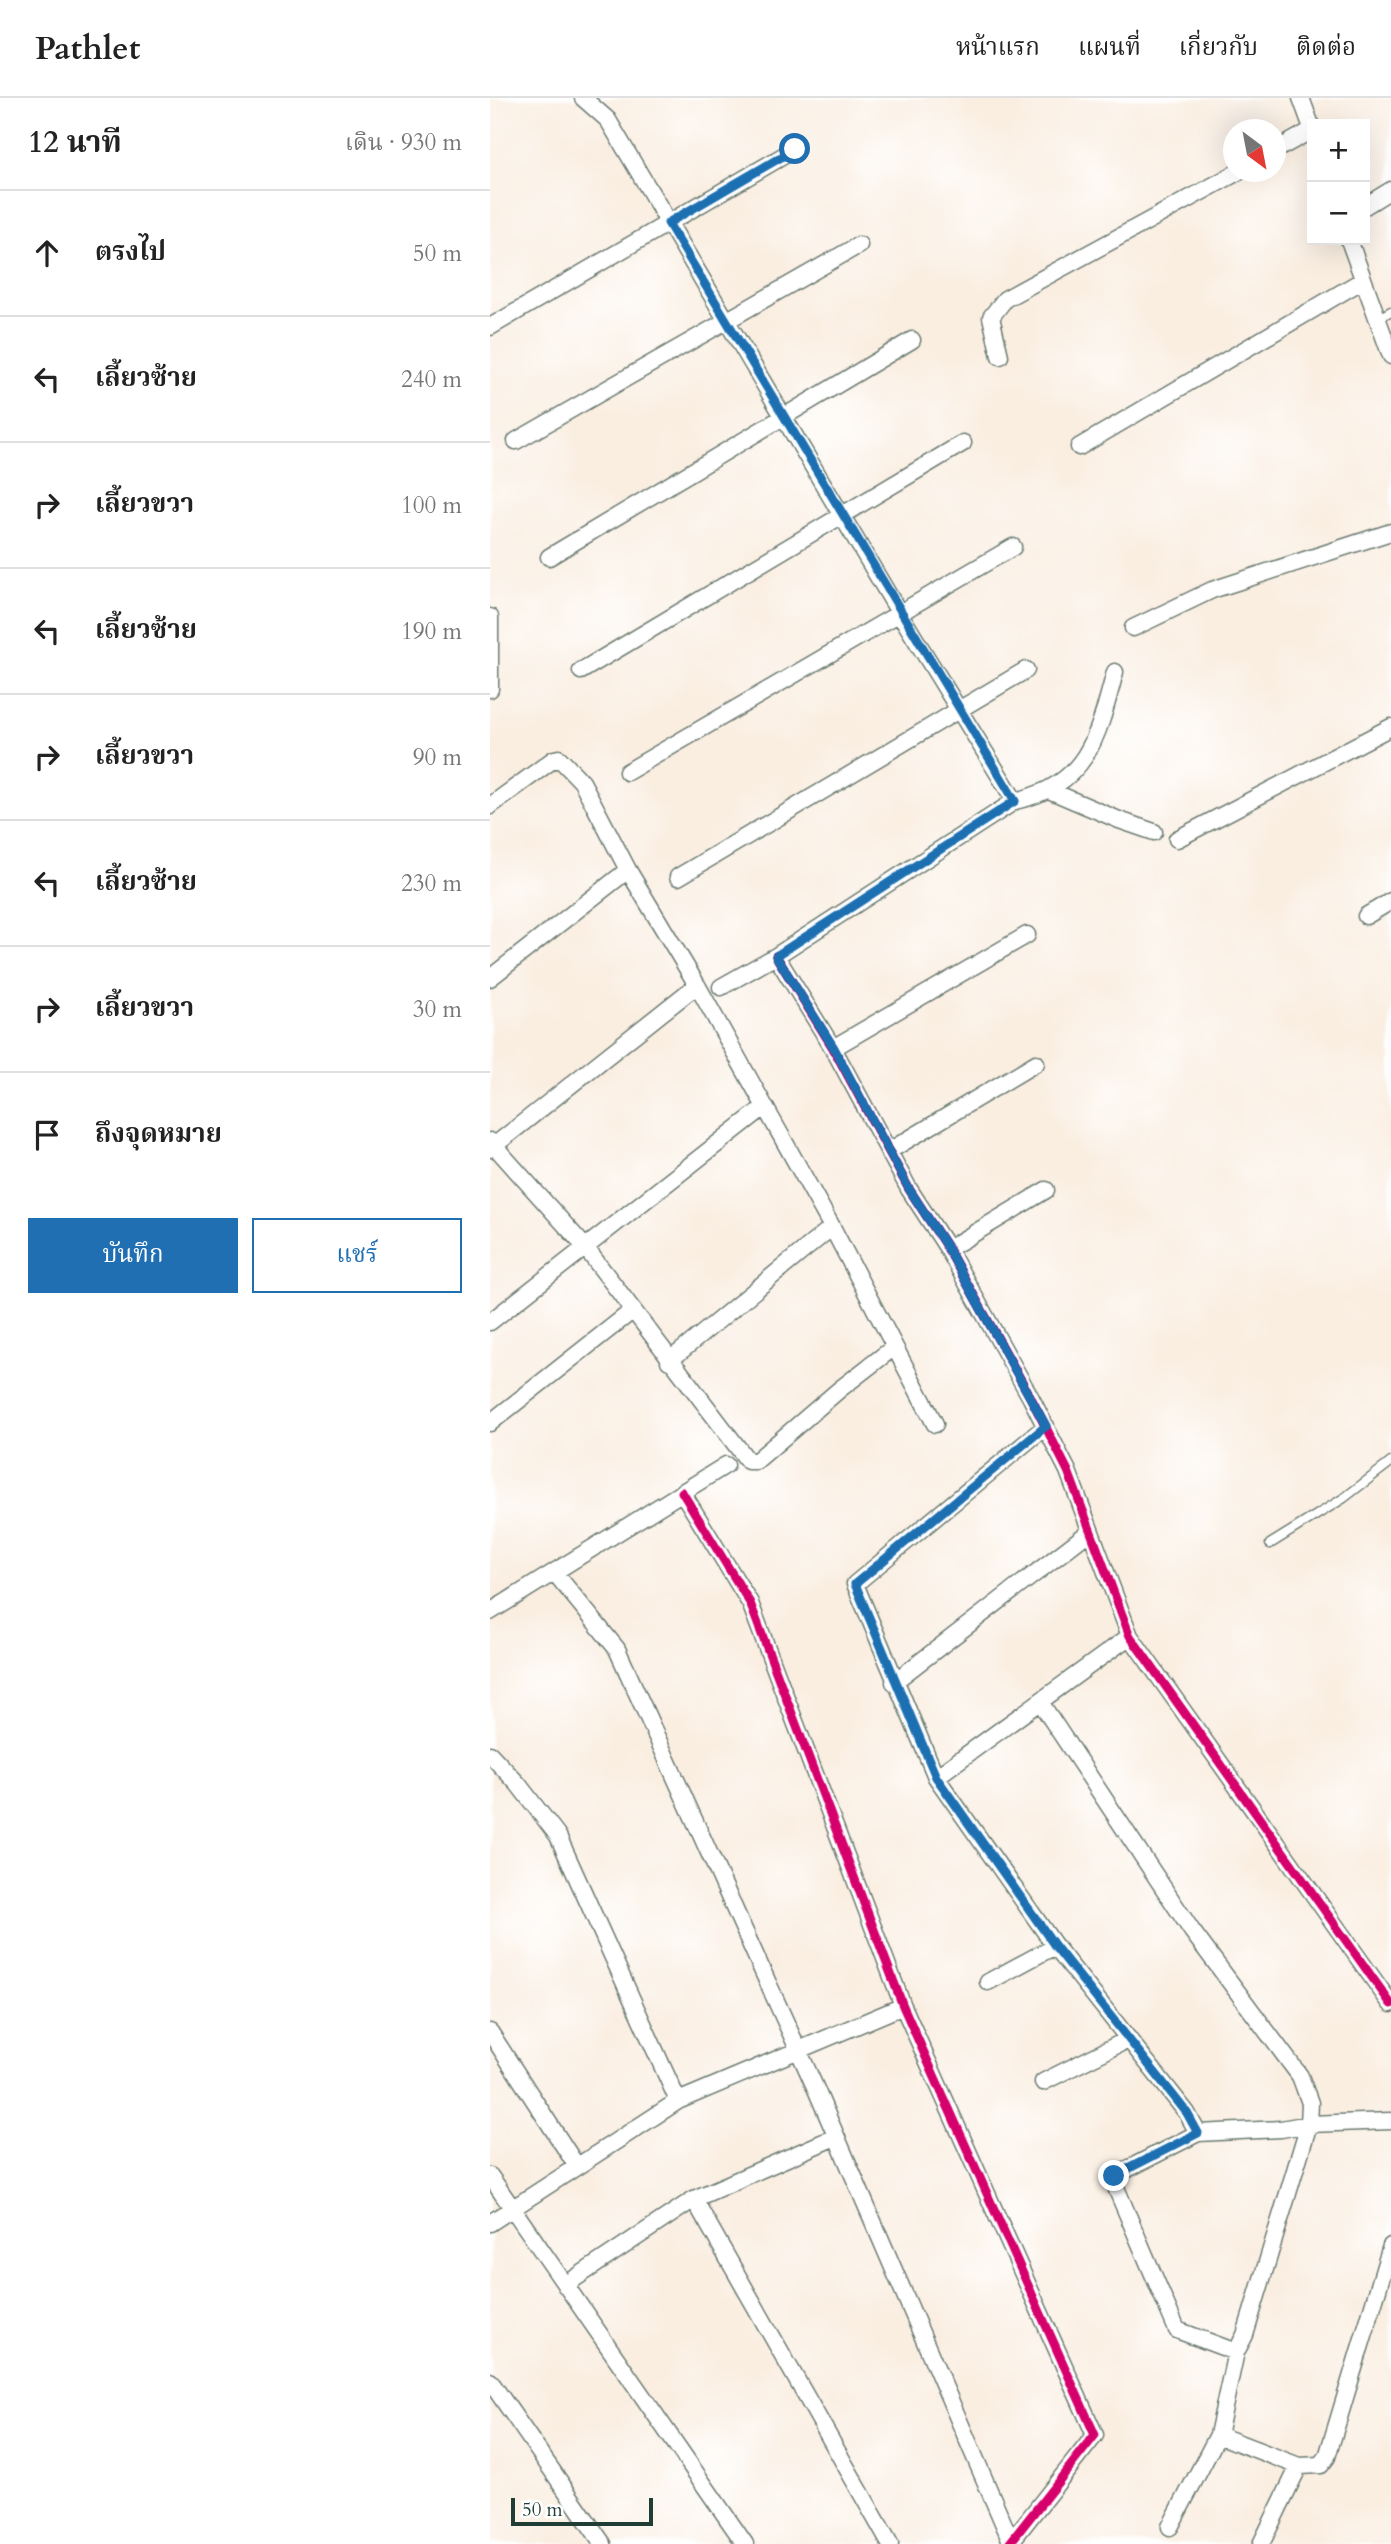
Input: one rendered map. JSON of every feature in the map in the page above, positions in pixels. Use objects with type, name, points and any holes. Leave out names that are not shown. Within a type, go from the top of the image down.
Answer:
[{"type":"street","points":[[583,98],[608,120],[726,323],[1015,801]]},
{"type":"street","points":[[1301,98],[1308,119]]},
{"type":"street","points":[[1286,144],[1307,132]]},
{"type":"street","points":[[490,327],[795,149]]},
{"type":"street","points":[[1000,356],[991,317],[1005,299],[1223,180]]},
{"type":"street","points":[[1370,203],[1391,190]]},
{"type":"street","points":[[516,441],[859,245]]},
{"type":"street","points":[[1351,245],[1363,280],[1384,315],[1391,356]]},
{"type":"street","points":[[1079,447],[1363,280]]},
{"type":"street","points":[[548,557],[912,340]]},
{"type":"street","points":[[581,671],[963,443]]},
{"type":"street","points":[[1133,628],[1212,590],[1391,531]]},
{"type":"street","points":[[628,772],[1013,547]]},
{"type":"street","points":[[490,617],[490,689]]},
{"type":"street","points":[[678,877],[1026,670]]},
{"type":"street","points":[[721,987],[776,956],[1015,801],[1051,790],[1080,765],[1100,728],[1115,672]]},
{"type":"street","points":[[1177,839],[1391,727]]},
{"type":"street","points":[[490,806],[559,758],[582,782],[628,870],[697,985],[763,1108],[832,1227],[935,1424]]},
{"type":"street","points":[[1051,790],[1154,832]]},
{"type":"street","points":[[490,978],[628,870]]},
{"type":"street","points":[[1366,916],[1391,901]]},
{"type":"street","points":[[834,1048],[1027,934]]},
{"type":"street","points":[[776,956],[834,1048],[909,1189],[948,1249],[1046,1426],[1068,1471],[1130,1636],[1391,2004]]},
{"type":"street","points":[[697,985],[491,1145],[585,1247],[669,1361],[748,1461],[756,1461],[893,1348]]},
{"type":"street","points":[[889,1151],[1036,1063]]},
{"type":"street","points":[[490,1322],[763,1108]]},
{"type":"street","points":[[948,1249],[1046,1190]]},
{"type":"street","points":[[669,1361],[832,1227]]},
{"type":"street","points":[[490,1423],[632,1311]]},
{"type":"street","points":[[1046,1426],[855,1584],[936,1777],[1055,1946],[1187,2113],[1198,2133]]},
{"type":"street","points":[[490,1612],[726,1465]]},
{"type":"street","points":[[555,1573],[617,1650],[797,2049],[1010,2542],[1095,2435],[904,2006],[750,1603],[682,1492]]},
{"type":"street","points":[[894,1682],[1089,1532]]},
{"type":"street","points":[[936,1777],[1130,1636]]},
{"type":"street","points":[[1041,1702],[1192,1931],[1300,2076],[1310,2103],[1309,2124],[1245,2335],[1236,2352],[1219,2435],[1170,2526]]},
{"type":"street","points":[[490,1754],[518,1784],[558,1836],[678,2101]]},
{"type":"street","points":[[988,1982],[1055,1946]]},
{"type":"street","points":[[490,2223],[678,2101],[904,2006]]},
{"type":"street","points":[[490,2032],[576,2165]]},
{"type":"street","points":[[1043,2082],[1129,2039]]},
{"type":"street","points":[[1236,2352],[1177,2330],[1117,2190],[1114,2176],[1198,2133],[1391,2121]]},
{"type":"street","points":[[565,2285],[694,2199],[835,2137]]},
{"type":"street","points":[[490,2176],[746,2544]]},
{"type":"street","points":[[694,2199],[890,2544]]},
{"type":"street","points":[[1219,2435],[1299,2466],[1321,2465],[1327,2457],[1391,2246]]},
{"type":"street","points":[[490,2381],[603,2544]]},
{"type":"street","points":[[1261,2544],[1299,2466]]},
{"type":"lane","points":[[1270,1544],[1344,1498],[1391,1462]]},
{"type":"cycle path","points":[[776,956],[833,1048],[909,1189],[948,1249],[1031,1398],[1068,1471],[1130,1636],[1391,2004]]},
{"type":"cycle path","points":[[682,1492],[750,1603],[903,2006],[1095,2435],[1009,2544]]},
{"type":"route","points":[[795,149],[668,223],[900,614],[1015,801],[776,956],[834,1048],[909,1189],[948,1249],[1046,1426],[855,1584],[936,1777],[1055,1946],[1187,2113],[1198,2133],[1114,2176]]}]
